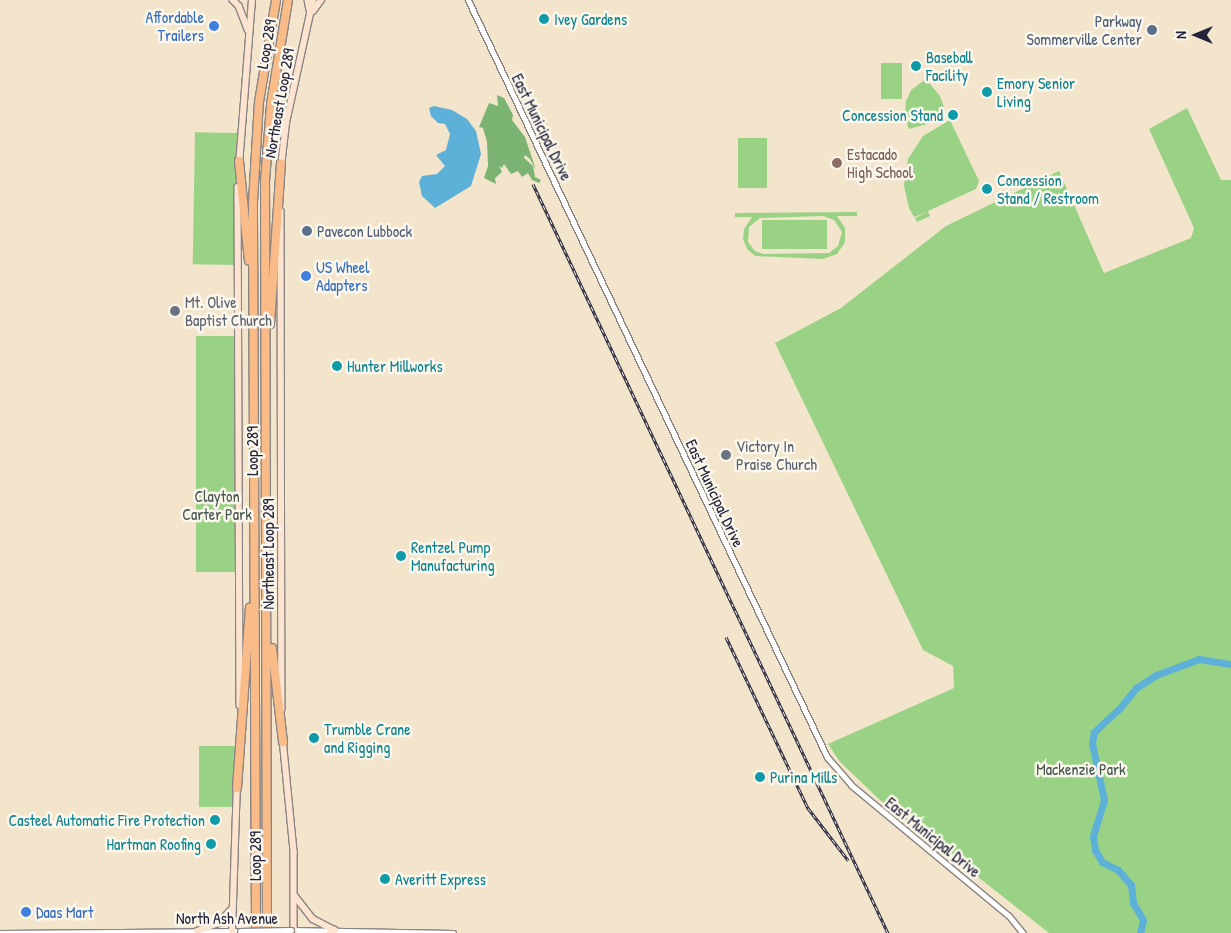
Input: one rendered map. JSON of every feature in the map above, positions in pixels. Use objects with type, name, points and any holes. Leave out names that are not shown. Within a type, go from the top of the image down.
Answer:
[{"type":"highway","name":"Loop 289","points":[[256,933],[254,165],[261,87],[275,2]]},
{"type":"highway","name":"Loop 289","points":[[267,933],[266,155],[272,96],[288,2]]},
{"type":"highway","points":[[239,161],[246,224],[254,378]]},
{"type":"highway","points":[[266,373],[281,163]]},
{"type":"highway","points":[[266,510],[274,675],[282,742]]},
{"type":"highway","points":[[237,788],[254,528]]},
{"type":"main road","points":[[233,0],[244,17],[249,39]]},
{"type":"main road","name":"Northeast Loop 289","points":[[232,932],[237,788],[239,161],[252,0]]},
{"type":"main road","points":[[308,0],[310,15]]},
{"type":"main road","name":"Northeast Loop 289","points":[[293,931],[294,852],[282,742],[281,163],[286,123],[314,0]]},
{"type":"main road","points":[[310,15],[321,0]]},
{"type":"main road","points":[[294,894],[313,919],[333,932]]},
{"type":"main road","points":[[200,932],[219,923],[232,908]]},
{"type":"street","name":"East Municipal Drive","points":[[468,0],[827,757],[850,785],[1009,916],[1023,933]]},
{"type":"street","name":"North Ash Avenue","points":[[0,933],[293,931],[453,933]]},
{"type":"green space","points":[[881,63],[902,63],[902,99],[881,99]]},
{"type":"green space","points":[[926,79],[940,96],[945,110],[943,116],[931,123],[909,129],[905,118],[906,101],[911,90]]},
{"type":"green space","points":[[497,95],[504,98],[513,115],[512,120],[525,137],[536,170],[530,159],[525,155],[524,158],[533,166],[535,177],[541,180],[539,183],[532,180],[528,173],[522,177],[518,171],[511,174],[504,164],[502,168],[499,166],[502,172],[495,178],[496,184],[484,178],[488,166],[487,142],[483,128],[479,127],[489,103],[498,106]]},
{"type":"green space","name":"Mackenzie Park","points":[[1187,108],[1221,180],[1231,180],[1231,933],[1049,933],[879,799],[840,762],[828,744],[954,688],[953,666],[923,650],[775,343],[841,308],[946,226],[1059,171],[1104,273],[1191,238],[1194,228],[1149,129]]},
{"type":"green space","points":[[950,120],[979,181],[976,189],[928,211],[930,216],[917,222],[915,218],[927,212],[914,217],[909,208],[904,186],[908,159],[923,136]]},
{"type":"green space","points":[[195,132],[237,133],[235,265],[193,264]]},
{"type":"green space","points":[[738,138],[767,138],[767,188],[738,188]]},
{"type":"green space","points":[[857,212],[857,216],[837,216],[845,228],[845,242],[837,254],[823,259],[755,256],[747,249],[743,239],[744,229],[752,217],[735,217],[735,213]],"holes":[[[823,216],[834,220],[842,232],[838,246],[829,253],[763,254],[755,251],[748,242],[749,227],[760,218]]]},
{"type":"green space","points":[[762,220],[827,220],[827,249],[762,249]]},
{"type":"green space","name":"Clayton Carter Park","points":[[196,336],[235,336],[235,572],[196,572]]},
{"type":"green space","points":[[199,746],[237,746],[237,807],[199,807]]},
{"type":"water","points":[[434,106],[452,110],[467,119],[476,131],[481,154],[471,186],[435,208],[422,196],[419,182],[422,176],[437,174],[445,166],[436,155],[446,150],[450,134],[445,124],[438,123],[431,116],[429,108]]},
{"type":"waterway","points":[[1140,933],[1143,920],[1133,903],[1131,885],[1118,870],[1102,862],[1095,850],[1093,836],[1104,800],[1092,743],[1094,732],[1119,709],[1136,688],[1156,675],[1199,659],[1231,664]]},
{"type":"railway","points":[[533,184],[888,933]]},
{"type":"railway","points":[[726,637],[808,808],[848,860]]},
{"type":"place","name":"Ivey Gardens","points":[[544,19]]},
{"type":"place","name":"Affordable Trailers","points":[[214,26]]},
{"type":"place","name":"Parkway Sommerville Center","points":[[1152,30]]},
{"type":"place","name":"Baseball Facility","points":[[916,66]]},
{"type":"place","name":"Emory Senior Living","points":[[987,92]]},
{"type":"place","name":"Concession Stand","points":[[953,115]]},
{"type":"place","name":"Estacado High School","points":[[837,163]]},
{"type":"place","name":"Concession Stand / Restroom","points":[[987,189]]},
{"type":"place","name":"Pavecon Lubbock","points":[[307,231]]},
{"type":"place","name":"US Wheel Adapters","points":[[306,276]]},
{"type":"place","name":"Mt. Olive Baptist Church","points":[[175,311]]},
{"type":"place","name":"Hunter Millworks","points":[[337,366]]},
{"type":"place","name":"Victory In Praise Church","points":[[726,455]]},
{"type":"place","name":"Rentzel Pump Manufacturing","points":[[401,556]]},
{"type":"place","name":"Trumble Crane and Rigging","points":[[314,738]]},
{"type":"place","name":"Purina Mills","points":[[760,777]]},
{"type":"place","name":"Casteel Automatic Fire Protection","points":[[215,820]]},
{"type":"place","name":"Hartman Roofing","points":[[211,844]]},
{"type":"place","name":"Averitt Express","points":[[385,879]]},
{"type":"place","name":"Daas Mart","points":[[26,912]]}]
